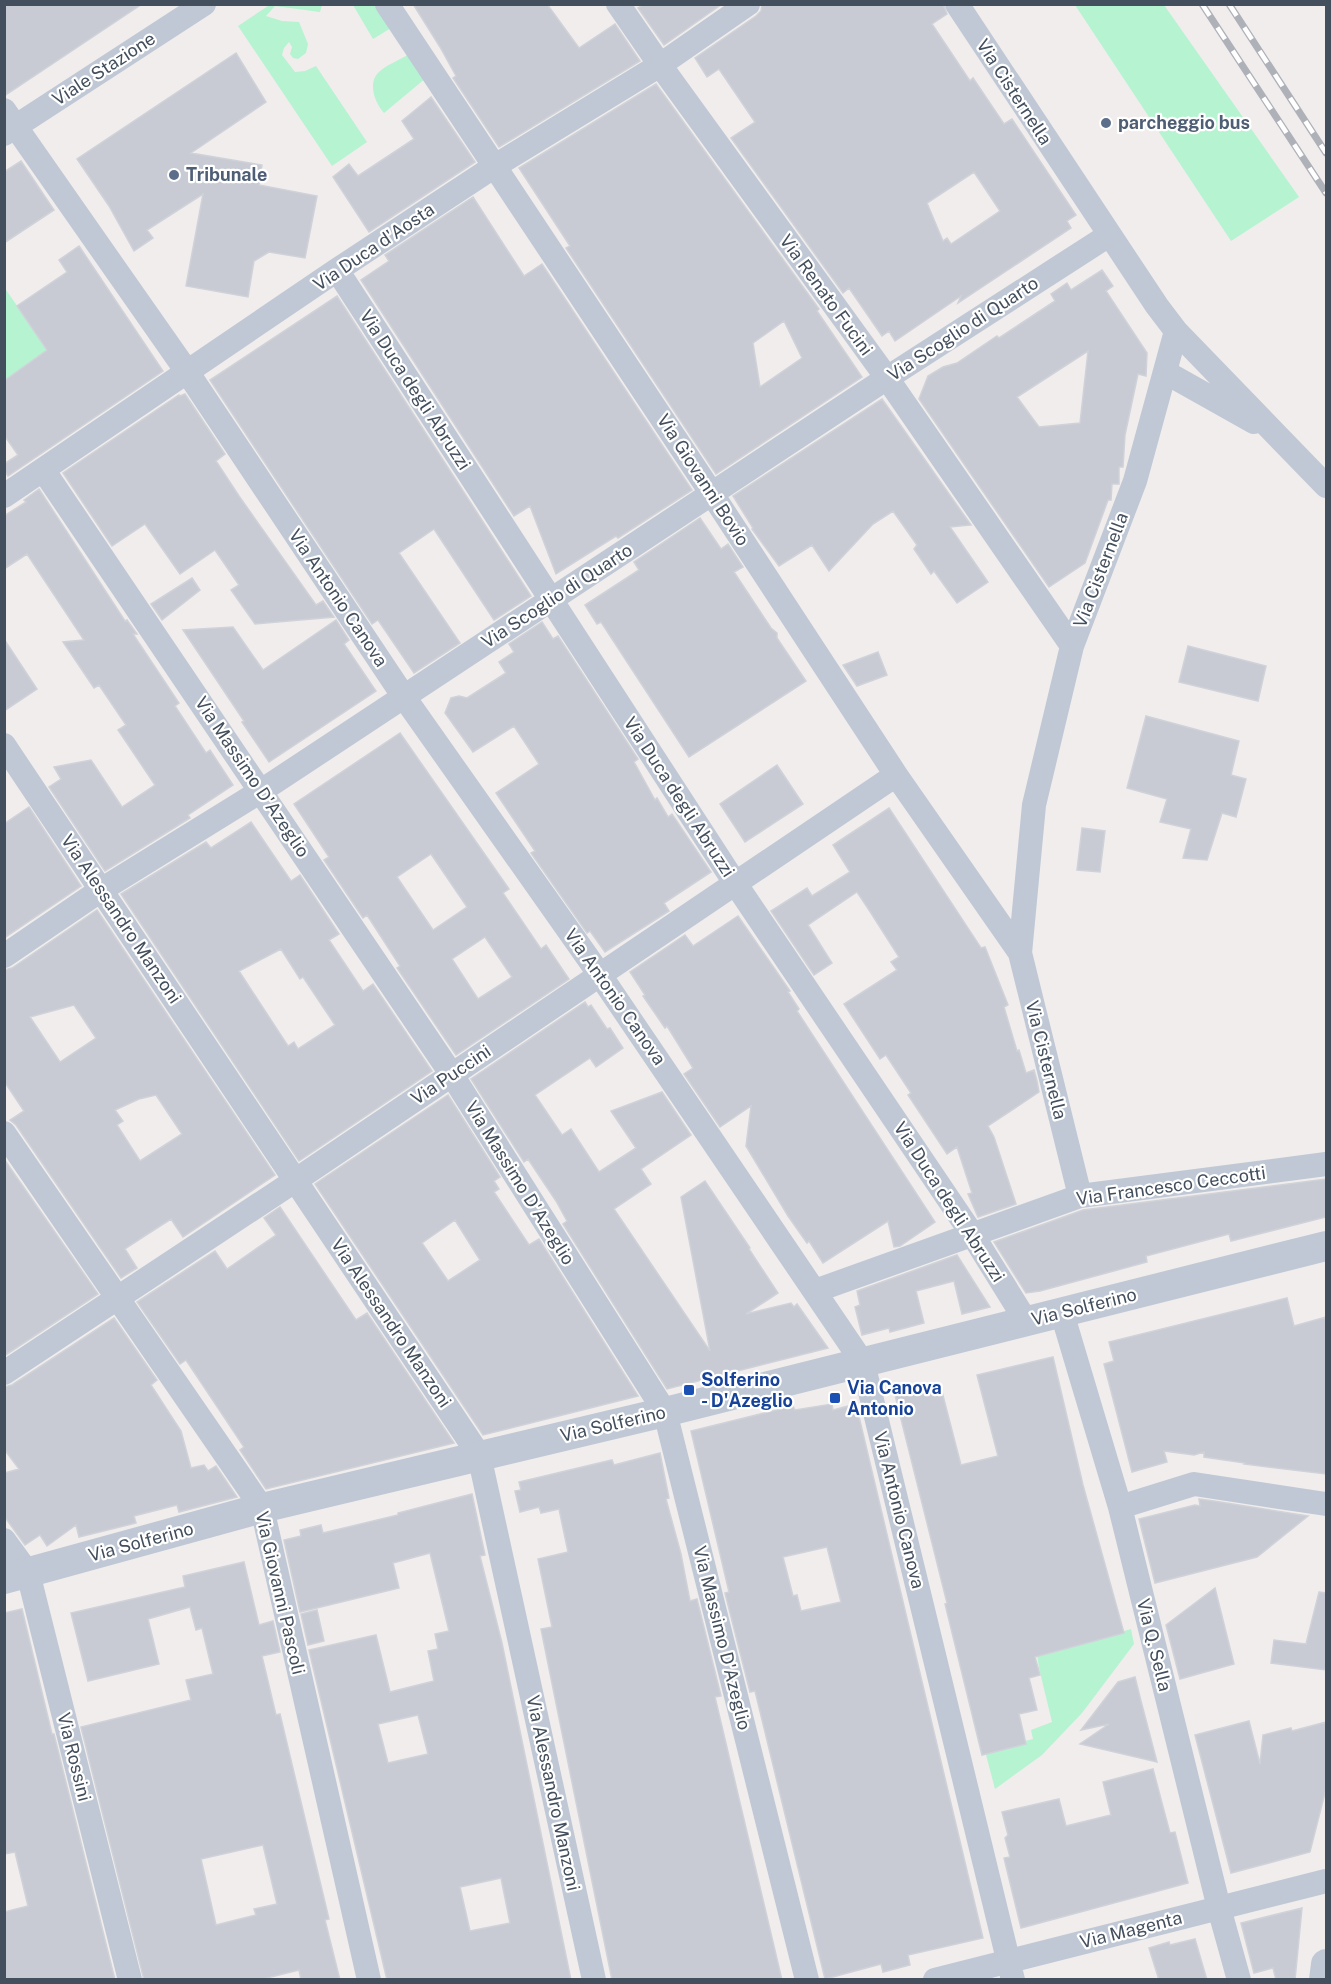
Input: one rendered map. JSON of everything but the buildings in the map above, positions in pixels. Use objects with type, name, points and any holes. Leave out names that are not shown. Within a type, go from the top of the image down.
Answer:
[{"type":"street","name":"Viale Stazione","points":[[8,124],[204,4]]},
{"type":"street","name":"Via Giovanni Bovio","points":[[387,4],[896,775],[1020,953]]},
{"type":"street","name":"Via Renato Fucini","points":[[618,4],[887,378],[1072,646]]},
{"type":"street","name":"Via Duca d'Aosta","points":[[4,496],[337,270],[495,166],[660,65],[747,4]]},
{"type":"street","name":"Via Cisternella","points":[[957,4],[1109,235],[1176,331],[1135,481],[1072,646],[1034,805],[1020,953],[1080,1196]]},
{"type":"street","name":"Via Antonio Canova","points":[[8,124],[188,373],[404,697],[600,975],[863,1363],[1011,1970]]},
{"type":"street","name":"Via Scoglio di Quarto","points":[[4,956],[101,890],[261,791],[887,378],[1109,235]]},
{"type":"street","name":"Via Duca degli Abruzzi","points":[[337,270],[735,883],[972,1234],[1026,1322]]},
{"type":"street","points":[[1176,331],[1326,486]]},
{"type":"street","points":[[1165,372],[1277,435]]},
{"type":"street","name":"Via Massimo D'Azeglio","points":[[44,471],[452,1075],[665,1412],[807,1980]]},
{"type":"street","name":"Via Alessandro Manzoni","points":[[4,745],[479,1455],[594,1980]]},
{"type":"street","name":"Via Puccini","points":[[4,1373],[296,1180],[896,775]]},
{"type":"street","name":"Via Giovanni Pascoli","points":[[4,1133],[262,1508],[369,1980]]},
{"type":"street","name":"Via Francesco Ceccotti","points":[[814,1291],[1080,1196],[1326,1164]]},
{"type":"street","name":"Via Solferino","points":[[16,1576],[262,1508],[665,1412],[1326,1246]]},
{"type":"street","name":"Via Q. Sella","points":[[1062,1313],[1120,1507],[1219,1908],[1239,1980]]},
{"type":"street","points":[[1120,1507],[1194,1484],[1326,1504]]},
{"type":"street","name":"Via Rossini","points":[[4,1540],[130,1980]]},
{"type":"street","name":"Via Magenta","points":[[935,1980],[1011,1970],[1219,1908],[1326,1881]]},
{"type":"street","points":[[1324,1980],[1326,1964]]},
{"type":"green space","points":[[271,4],[322,5],[320,12],[275,6],[266,16],[282,21],[299,22],[308,44],[306,53],[298,59],[293,58],[290,54],[292,47],[289,42],[282,55],[295,72],[316,66],[367,142],[332,166],[238,26]]},
{"type":"green space","points":[[353,5],[376,5],[391,28],[373,39]]},
{"type":"green space","points":[[1075,5],[1164,5],[1299,197],[1231,241]]},
{"type":"green space","points":[[409,54],[426,78],[384,113],[374,93],[375,77],[385,67]]},
{"type":"green space","points":[[4,287],[27,320],[70,335],[4,381]]},
{"type":"green space","points":[[1131,1629],[1134,1644],[1082,1713],[1042,1755],[995,1789],[985,1751],[1033,1739],[1031,1730],[1052,1722],[1039,1668],[1034,1631],[1064,1649]]},
{"type":"railway","points":[[1202,4],[1326,193]]},
{"type":"railway","points":[[1229,4],[1326,153]]},
{"type":"place","name":"parcheggio bus","points":[[1106,123]]},
{"type":"place","name":"Tribunale","points":[[174,175]]},
{"type":"place","name":"Solferino - D'Azeglio","points":[[689,1390]]},
{"type":"place","name":"Via Canova Antonio","points":[[835,1398]]}]
